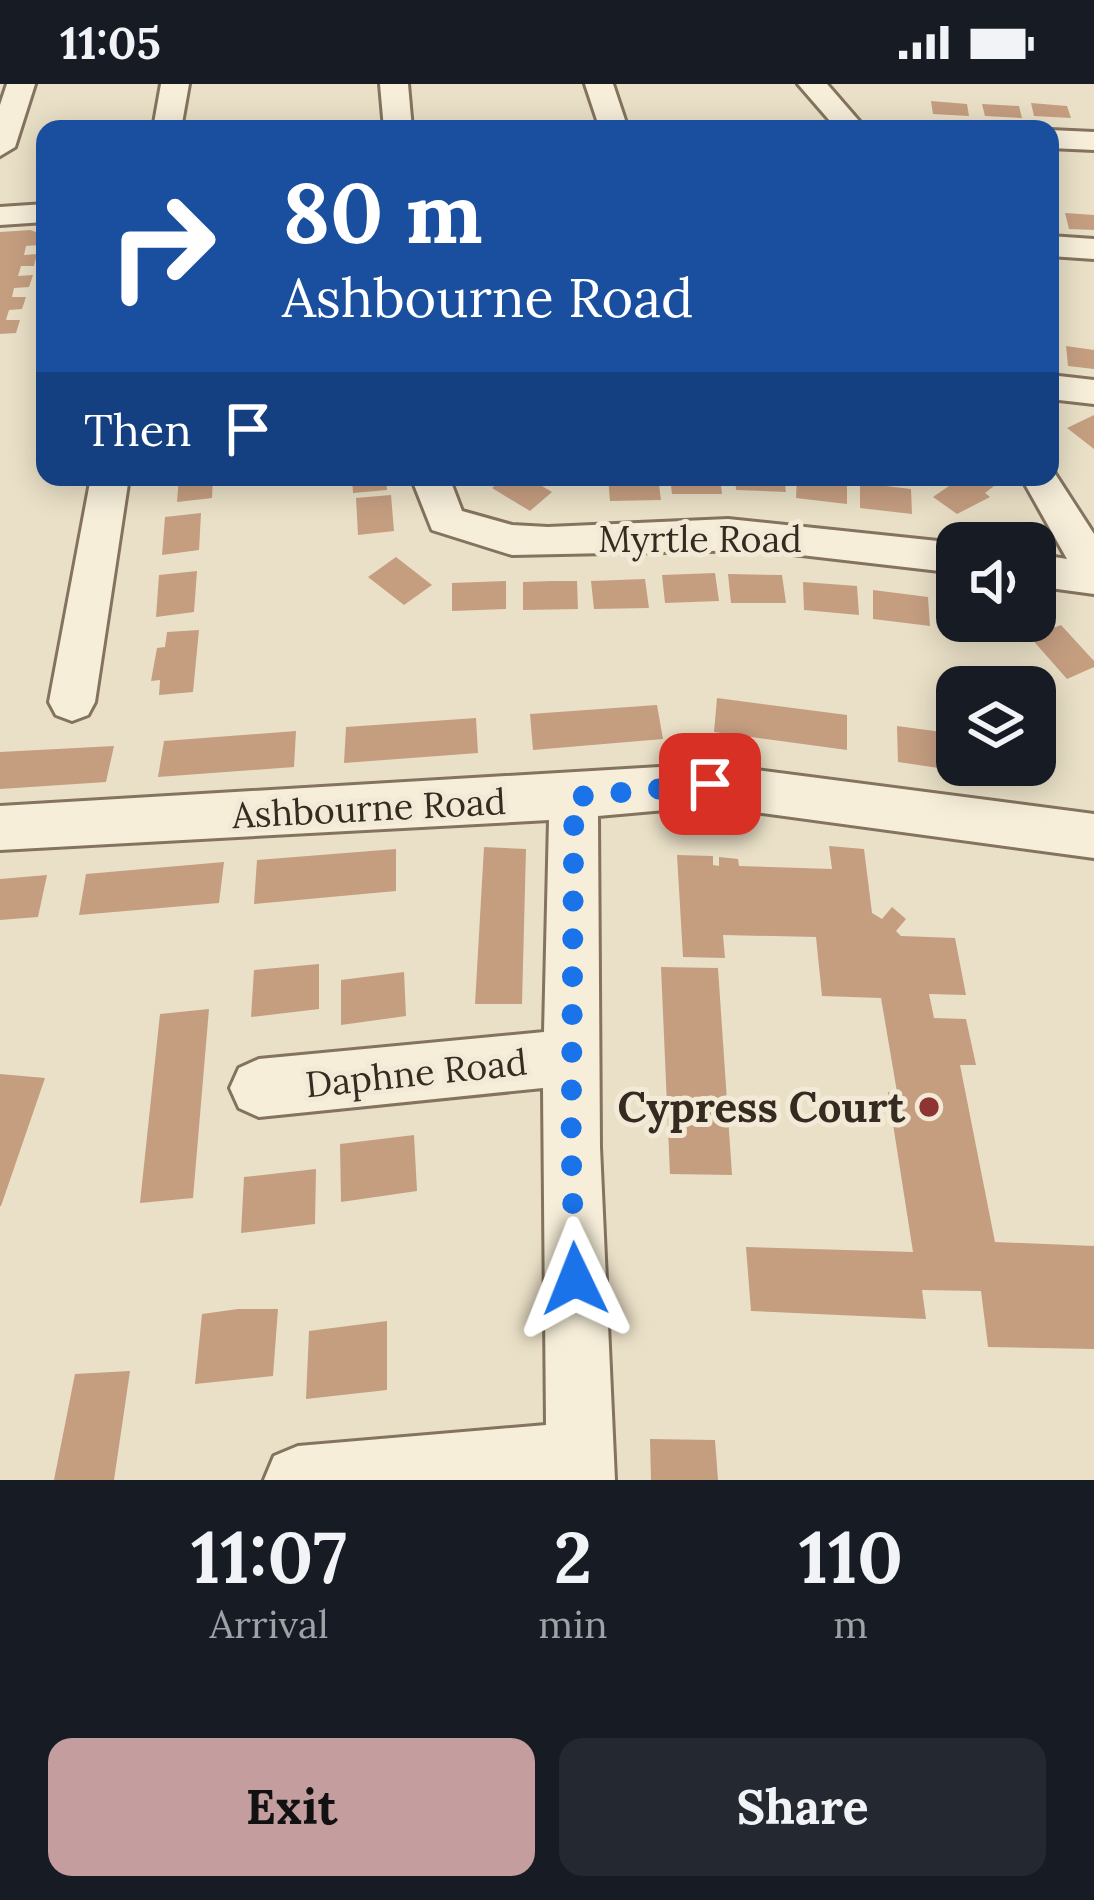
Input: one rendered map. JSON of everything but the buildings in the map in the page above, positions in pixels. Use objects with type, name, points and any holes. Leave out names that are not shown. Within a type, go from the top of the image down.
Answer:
[{"type":"street","points":[[0,147],[21,84]]},
{"type":"street","points":[[169,120],[175,84]]},
{"type":"street","points":[[394,84],[397,120]]},
{"type":"street","points":[[598,84],[611,120]]},
{"type":"street","points":[[812,84],[844,120]]},
{"type":"street","points":[[1059,139],[1094,141]]},
{"type":"street","points":[[0,216],[36,214]]},
{"type":"street","points":[[1059,247],[1094,249]]},
{"type":"street","points":[[1059,388],[1094,392]]},
{"type":"street","points":[[72,702],[108,486]]},
{"type":"street","name":"Myrtle Road","points":[[433,486],[446,520],[472,533],[510,541],[725,534],[806,538],[936,555]]},
{"type":"street","points":[[1045,486],[1094,569]]},
{"type":"street","points":[[1056,572],[1094,578]]},
{"type":"street","name":"Ashbourne Road","points":[[0,828],[574,797],[710,784],[1094,836]]},
{"type":"street","points":[[298,1480],[581,1468],[572,1057],[574,797]]},
{"type":"street","name":"Daphne Road","points":[[260,1088],[572,1057]]},
{"type":"place","name":"Cypress Court","points":[[929,1107]]},
{"type":"route","points":[[575,1279],[571,1147],[574,797],[710,784]]}]
